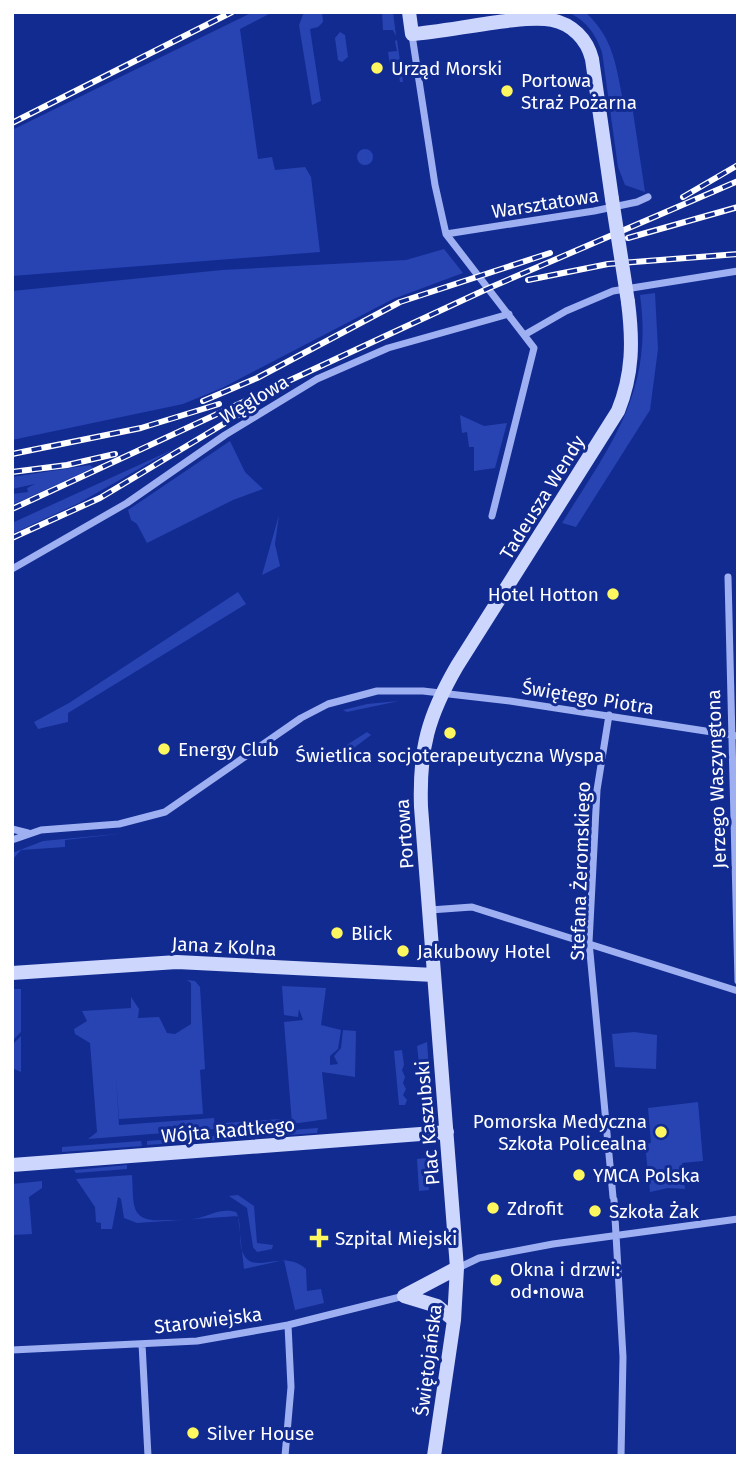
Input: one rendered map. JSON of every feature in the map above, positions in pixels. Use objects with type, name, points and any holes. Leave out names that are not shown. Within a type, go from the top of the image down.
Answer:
[{"type":"street","points":[[409,12],[435,185],[446,234],[526,334],[533,345],[535,355],[492,516]]},
{"type":"street","name":"Tadeusza Wendy","points":[[412,34],[545,19],[573,30],[587,46],[592,59],[632,340],[627,387],[618,411],[441,693]]},
{"type":"street","name":"Warsztatowa","points":[[446,234],[594,211],[648,197]]},
{"type":"street","points":[[526,334],[566,311],[613,291],[738,271]]},
{"type":"street","name":"Węglowa","points":[[12,569],[127,503],[225,435],[317,379],[388,348],[509,314]]},
{"type":"street","name":"Jerzego Waszyngtona","points":[[728,577],[738,981]]},
{"type":"street","points":[[12,840],[28,833],[120,824],[165,812],[301,718],[336,701],[377,691],[441,693]]},
{"type":"street","name":"Świętego Piotra","points":[[441,693],[609,715],[734,736]]},
{"type":"street","name":"Portowa","points":[[433,975],[421,755],[441,693]]},
{"type":"street","name":"Stefana Żeromskiego","points":[[609,715],[597,790],[589,942],[616,1233],[624,1391],[621,1456]]},
{"type":"street","points":[[12,829],[28,833]]},
{"type":"street","points":[[429,910],[472,907],[738,990]]},
{"type":"street","name":"Jana z Kolna","points":[[12,973],[177,962],[433,975]]},
{"type":"street","name":"Plac Kaszubski","points":[[433,975],[457,1268]]},
{"type":"street","name":"Wójta Radtkego","points":[[12,1165],[447,1132]]},
{"type":"street","points":[[404,1296],[479,1258],[616,1233],[738,1219]]},
{"type":"street","name":"Świętojańska","points":[[434,1456],[454,1320],[457,1268]]},
{"type":"street","points":[[404,1296],[437,1306],[454,1320]]},
{"type":"street","name":"Starowiejska","points":[[12,1350],[197,1341],[288,1325],[404,1296]]},
{"type":"street","points":[[285,1456],[291,1387],[288,1325]]},
{"type":"street","points":[[142,1344],[148,1456]]},
{"type":"shaded area","points":[[253,12],[273,12],[240,29],[258,159],[272,157],[275,170],[305,167],[311,177],[320,252],[12,276],[12,130]]},
{"type":"shaded area","points":[[304,12],[322,12],[323,22],[310,29],[321,101],[312,105],[299,25]]},
{"type":"shaded area","points":[[382,12],[393,12],[396,36],[393,30],[383,30]]},
{"type":"shaded area","points":[[567,12],[585,12],[603,33],[613,55],[624,105],[632,105],[645,192],[625,185],[618,167],[599,45],[585,23]]},
{"type":"shaded area","points":[[340,32],[345,35],[348,57],[342,62],[338,60],[335,38]]},
{"type":"shaded area","points":[[397,40],[403,82],[400,82],[398,70],[391,71],[388,52],[397,51]]},
{"type":"shaded area","points":[[365,149],[373,157],[365,165],[357,157]]},
{"type":"shaded area","points":[[444,249],[463,273],[393,299],[222,388],[183,404],[12,440],[12,291],[222,270],[406,260]]},
{"type":"shaded area","points":[[655,293],[658,349],[650,410],[576,527],[562,523],[596,469],[624,416],[640,361],[643,329],[640,295]]},
{"type":"shaded area","points":[[460,415],[484,426],[507,423],[495,468],[474,471],[474,447],[469,447],[467,432],[462,433]]},
{"type":"shaded area","points":[[230,441],[245,472],[263,489],[233,500],[147,543],[137,524],[131,520],[128,510]]},
{"type":"shaded area","points":[[174,449],[79,503],[12,534],[12,523]]},
{"type":"shaded area","points":[[90,465],[93,468],[12,505],[12,494],[28,492],[27,488],[35,484],[12,489],[12,477]]},
{"type":"shaded area","points":[[279,515],[275,544],[280,566],[262,575]]},
{"type":"shaded area","points":[[238,592],[246,604],[68,713],[68,722],[38,729],[34,722],[69,703]]},
{"type":"shaded area","points":[[399,701],[347,712],[343,710],[367,704]]},
{"type":"shaded area","points":[[367,732],[371,735],[347,753],[341,752],[342,748]]},
{"type":"shaded area","points":[[127,833],[65,840],[65,847],[21,850],[12,860],[12,853],[43,841]]},
{"type":"shaded area","points":[[187,980],[195,981],[200,987],[205,1069],[200,1070],[203,1114],[119,1119],[116,1075],[119,1125],[214,1118],[215,1129],[88,1139],[97,1132],[90,1043],[75,1034],[74,1029],[87,1021],[82,1011],[131,1008],[131,997],[139,1009],[138,1018],[159,1017],[167,1033],[175,1034],[191,1024],[191,983]]},
{"type":"shaded area","points":[[282,986],[326,988],[321,1025],[341,1030],[338,1049],[330,1056],[330,1065],[338,1064],[334,1056],[341,1048],[343,1030],[356,1031],[355,1077],[322,1072],[327,1119],[292,1124],[284,1022],[303,1020],[299,1009],[298,1017],[284,1015]]},
{"type":"shaded area","points":[[12,989],[21,989],[21,1032],[12,1041]]},
{"type":"shaded area","points":[[634,1032],[657,1035],[656,1069],[615,1067],[612,1034]]},
{"type":"shaded area","points":[[21,1036],[21,1072],[12,1068],[12,1045]]},
{"type":"shaded area","points":[[427,1042],[431,1097],[423,1098],[417,1046]]},
{"type":"shaded area","points":[[402,1050],[402,1070],[405,1077],[403,1083],[406,1089],[403,1095],[407,1100],[405,1105],[399,1105],[394,1051]]},
{"type":"shaded area","points":[[698,1102],[703,1161],[682,1163],[685,1189],[668,1188],[650,1192],[645,1144],[651,1143],[648,1108]]},
{"type":"shaded area","points":[[280,1119],[284,1124],[222,1127],[225,1123]]},
{"type":"shaded area","points":[[318,1128],[317,1133],[147,1145],[147,1141]]},
{"type":"shaded area","points":[[141,1141],[142,1146],[62,1152],[62,1147]]},
{"type":"shaded area","points":[[427,1158],[429,1190],[419,1191],[417,1159]]},
{"type":"shaded area","points":[[127,1165],[127,1169],[76,1173],[74,1170]]},
{"type":"shaded area","points":[[132,1175],[134,1204],[145,1219],[191,1219],[226,1211],[236,1212],[238,1216],[137,1223],[124,1218],[121,1199],[118,1197],[112,1229],[101,1229],[101,1223],[96,1222],[95,1207],[76,1179]]},
{"type":"shaded area","points":[[42,1181],[42,1188],[29,1197],[32,1234],[12,1235],[12,1184]]},
{"type":"shaded area","points":[[238,1195],[254,1206],[257,1243],[273,1245],[272,1249],[257,1252],[253,1247],[247,1208],[229,1196]]},
{"type":"shaded area","points":[[242,1250],[248,1260],[253,1262],[282,1260],[244,1269]]},
{"type":"shaded area","points":[[284,1261],[306,1269],[307,1291],[321,1289],[324,1303],[295,1310]]},
{"type":"railway","points":[[12,123],[232,12]]},
{"type":"railway","points":[[683,197],[738,165]]},
{"type":"railway","points":[[12,509],[489,288],[738,181]]},
{"type":"railway","points":[[628,238],[738,207]]},
{"type":"railway","points":[[203,401],[257,378],[400,302],[550,253]]},
{"type":"railway","points":[[528,280],[608,264],[738,254]]},
{"type":"railway","points":[[12,454],[141,428],[219,404]]},
{"type":"railway","points":[[12,538],[100,498],[245,411]]},
{"type":"railway","points":[[12,472],[67,465],[115,454]]},
{"type":"place","name":"Urząd Morski","points":[[377,68]]},
{"type":"place","name":"Portowa Straż Pożarna","points":[[507,91]]},
{"type":"place","name":"Hotel Hotton","points":[[613,594]]},
{"type":"place","name":"Świetlica socjoterapeutyczna Wyspa","points":[[450,733]]},
{"type":"place","name":"Energy Club","points":[[164,749]]},
{"type":"place","name":"Blick","points":[[337,933]]},
{"type":"place","name":"Jakubowy Hotel","points":[[403,951]]},
{"type":"place","name":"Pomorska Medyczna Szkoła Policealna","points":[[661,1132]]},
{"type":"place","name":"YMCA Polska","points":[[579,1175]]},
{"type":"place","name":"Zdrofit","points":[[493,1208]]},
{"type":"place","name":"Szkoła Żak","points":[[595,1211]]},
{"type":"place","name":"Szpital Miejski","points":[[319,1238]]},
{"type":"place","name":"Okna i drzwi: od•nowa","points":[[496,1280]]},
{"type":"place","name":"Silver House","points":[[193,1433]]}]
